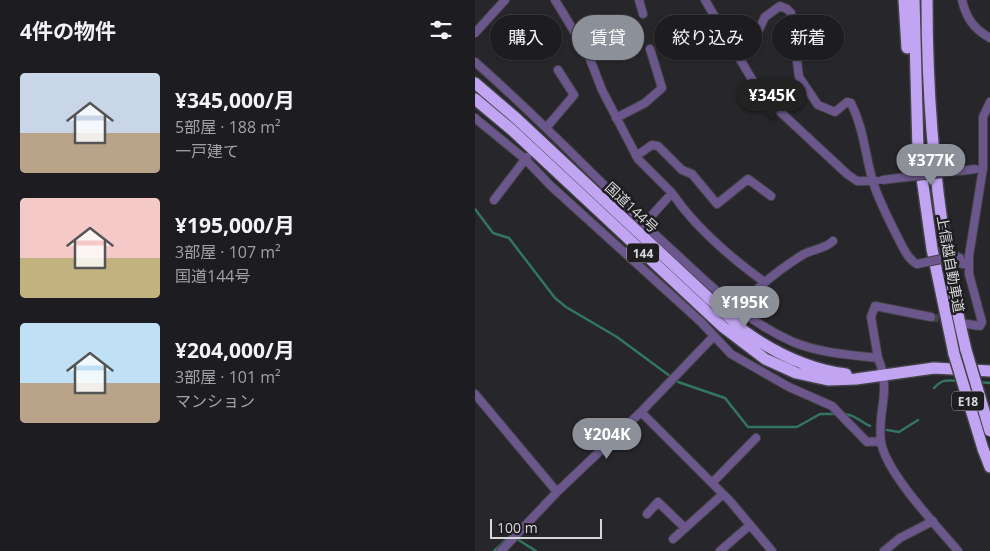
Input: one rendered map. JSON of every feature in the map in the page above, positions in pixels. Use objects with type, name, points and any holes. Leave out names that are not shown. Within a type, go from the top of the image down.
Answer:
[{"type":"highway","points":[[905,0],[909,76],[918,150]]},
{"type":"highway","name":"上信越自動車道","points":[[914,0],[918,150],[931,249],[954,354],[990,467]]},
{"type":"highway","name":"上信越自動車道","points":[[927,0],[929,94],[937,195],[953,295],[966,350],[990,431]]},
{"type":"highway","points":[[935,0],[932,60],[937,195]]},
{"type":"highway","name":"国道144号","points":[[475,83],[511,114],[730,320],[757,341],[799,363],[846,374],[885,374]]},
{"type":"highway","name":"国道144号","points":[[475,99],[534,151],[723,328],[751,350],[781,366],[812,377],[842,380],[934,368],[990,371]]},
{"type":"street","points":[[475,34],[505,0]]},
{"type":"street","points":[[555,0],[588,54],[602,90],[636,156],[672,193],[682,208],[737,262],[763,282]]},
{"type":"street","points":[[639,0],[643,14]]},
{"type":"street","points":[[705,0],[714,15]]},
{"type":"street","points":[[962,0],[965,12],[977,31],[990,38]]},
{"type":"street","points":[[762,24],[765,17],[780,6],[787,8],[791,13],[799,77],[818,106],[835,112],[847,102],[851,103],[860,121],[873,182],[901,244],[912,261],[917,264],[957,256],[962,264],[969,264]]},
{"type":"street","points":[[616,118],[645,103],[648,98],[660,91],[661,88],[650,49]]},
{"type":"street","points":[[743,60],[760,93],[847,174],[857,181],[873,182],[979,169]]},
{"type":"street","points":[[475,62],[737,310],[776,333],[815,350],[879,358]]},
{"type":"street","points":[[546,128],[574,95],[558,70]]},
{"type":"street","points":[[967,324],[980,326],[982,322],[969,274],[969,264],[983,118],[990,102]]},
{"type":"street","points":[[475,118],[525,159],[551,186],[741,361],[789,387],[832,406],[867,442],[881,441]]},
{"type":"street","points":[[636,156],[652,145],[659,146],[682,170],[692,174],[717,204],[748,178],[771,196]]},
{"type":"street","points":[[494,200],[525,159],[534,151]]},
{"type":"street","points":[[644,224],[672,193]]},
{"type":"street","points":[[730,320],[763,282],[806,253],[828,246],[833,242]]},
{"type":"street","points":[[931,317],[875,306],[871,317],[879,358],[885,374],[881,441],[885,456],[893,470],[958,551]]},
{"type":"street","points":[[501,551],[557,492],[641,412],[713,337]]},
{"type":"street","points":[[475,394],[557,492]]},
{"type":"street","points":[[641,412],[723,494],[772,551]]},
{"type":"street","points":[[712,483],[756,438]]},
{"type":"street","points":[[673,539],[723,494]]},
{"type":"street","points":[[647,514],[659,502],[685,528]]},
{"type":"street","points":[[884,551],[900,538],[933,521]]},
{"type":"street","points":[[720,551],[750,526]]},
{"type":"waterway","points":[[475,209],[493,233],[509,238],[555,298],[566,307],[617,337],[678,382],[725,398],[748,427],[797,427],[820,414],[838,414]]},
{"type":"waterway","points":[[934,388],[945,381],[959,381]]},
{"type":"waterway","points":[[979,382],[990,383]]},
{"type":"waterway","points":[[843,414],[854,417],[870,426]]},
{"type":"waterway","points":[[887,430],[899,432],[918,420]]},
{"type":"waterway","points":[[494,551],[509,537]]},
{"type":"waterway","points":[[517,539],[536,551]]},
{"type":"tunnel","points":[[931,317],[950,321]]}]
